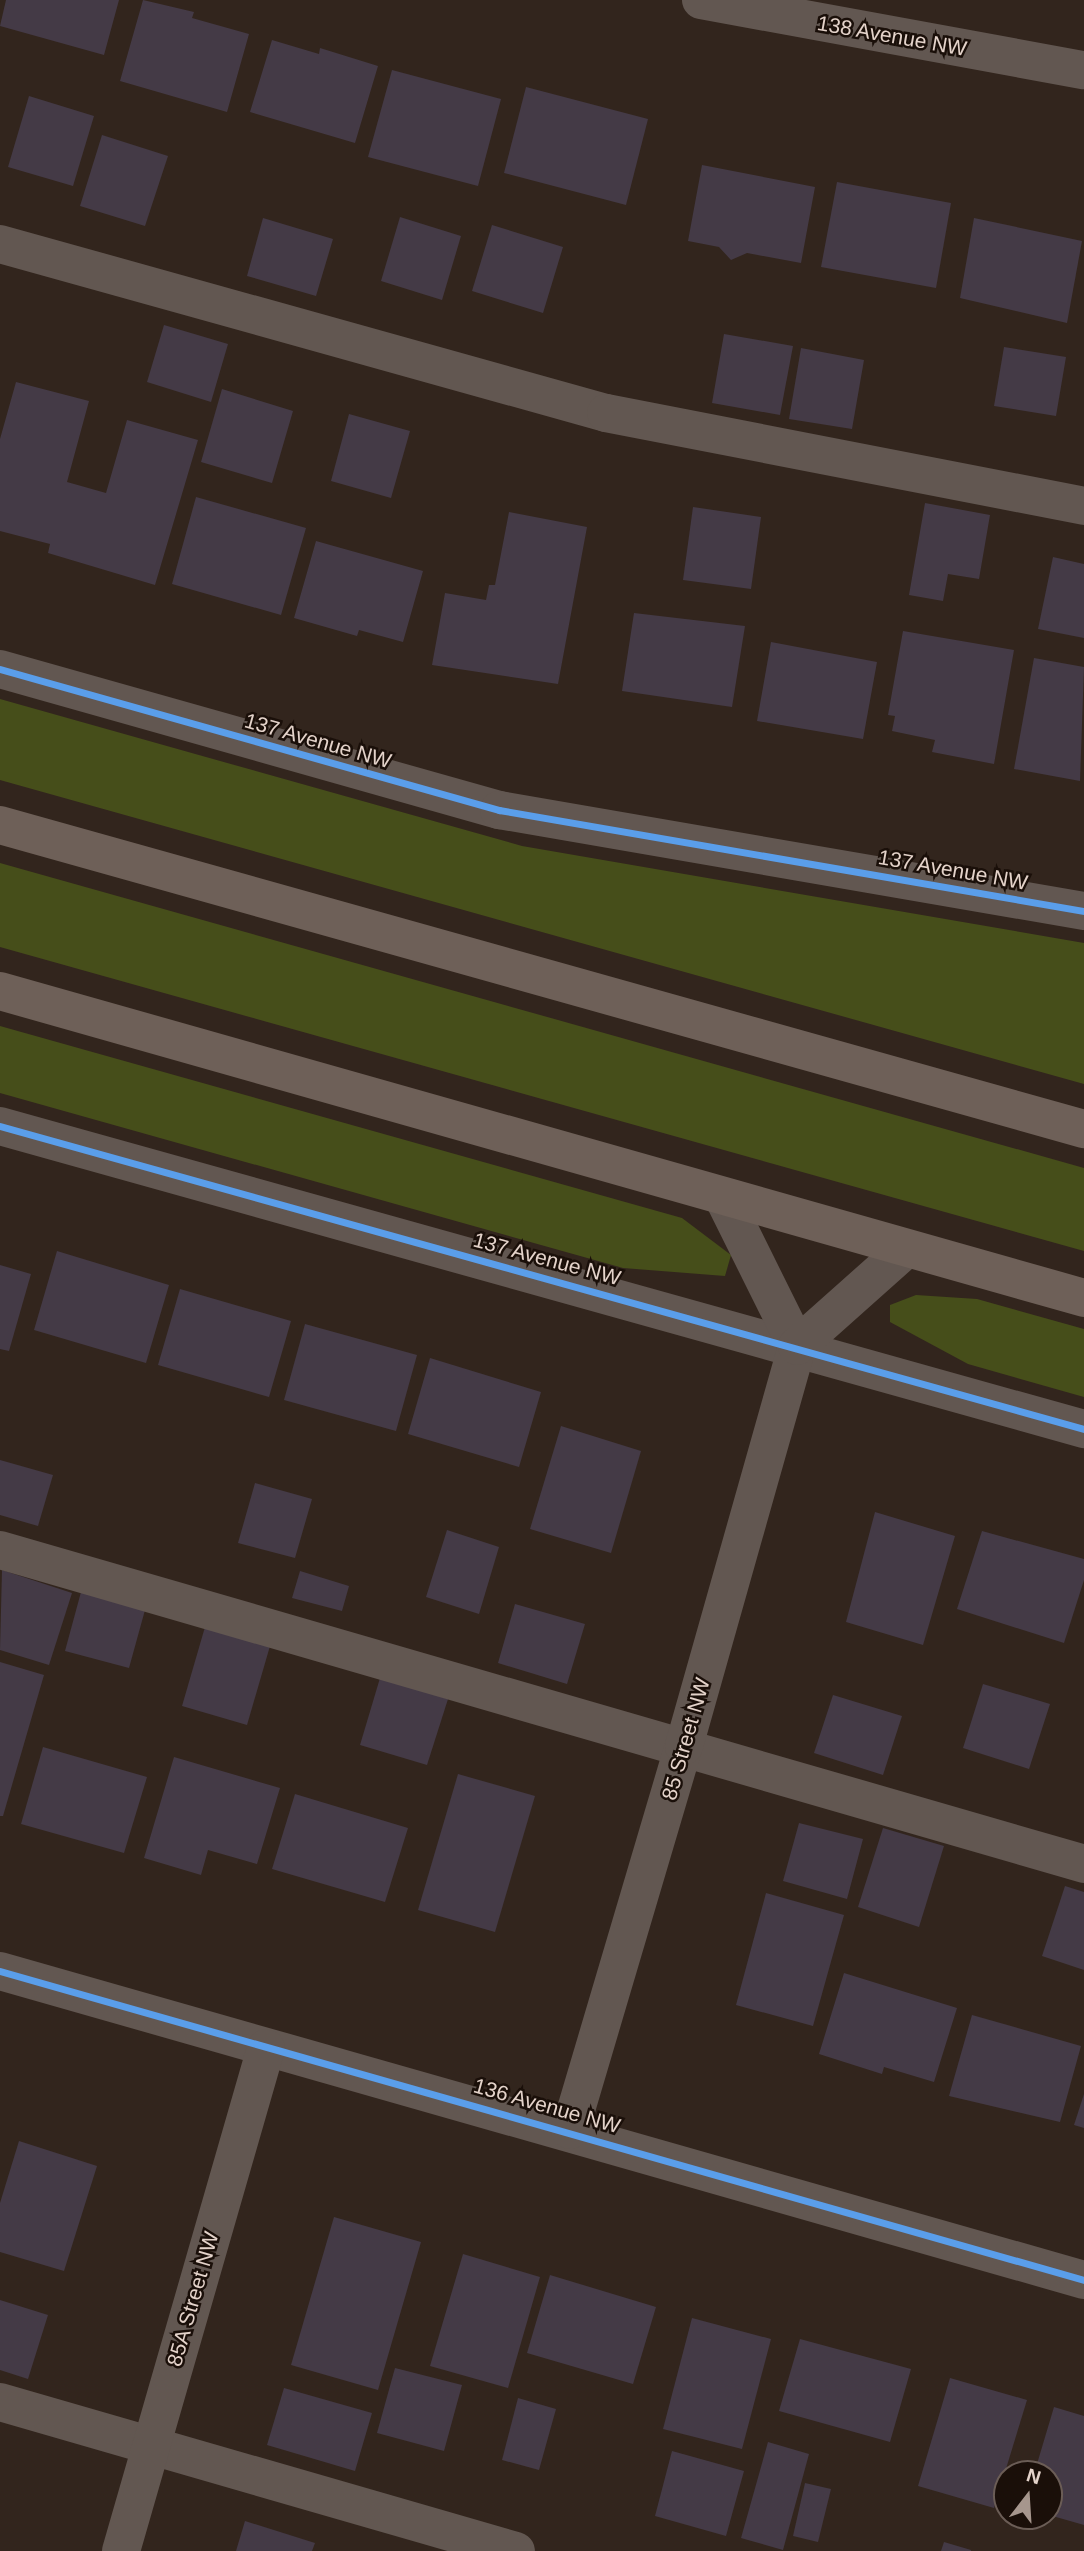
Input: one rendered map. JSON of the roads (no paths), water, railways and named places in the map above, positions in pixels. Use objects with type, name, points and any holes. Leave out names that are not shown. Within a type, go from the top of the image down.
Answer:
[{"type":"main road","points":[[0,825],[1084,1129]]},
{"type":"main road","points":[[0,991],[1084,1298]]},
{"type":"street","name":"138 Avenue NW","points":[[701,0],[1084,70]]},
{"type":"street","points":[[0,244],[606,413],[1084,506]]},
{"type":"street","name":"137 Avenue NW","points":[[0,670],[499,810],[1084,911]]},
{"type":"street","name":"137 Avenue NW","points":[[0,1125],[797,1346],[1084,1429]]},
{"type":"street","points":[[723,1197],[797,1346],[906,1249]]},
{"type":"street","name":"85 Street NW","points":[[569,2130],[684,1746],[797,1346]]},
{"type":"street","points":[[0,1550],[1084,1864]]},
{"type":"street","name":"136 Avenue NW","points":[[0,1970],[266,2048],[569,2130],[1084,2280]]},
{"type":"street","name":"85A Street NW","points":[[121,2551],[266,2048]]},
{"type":"street","points":[[0,2402],[516,2551]]}]
